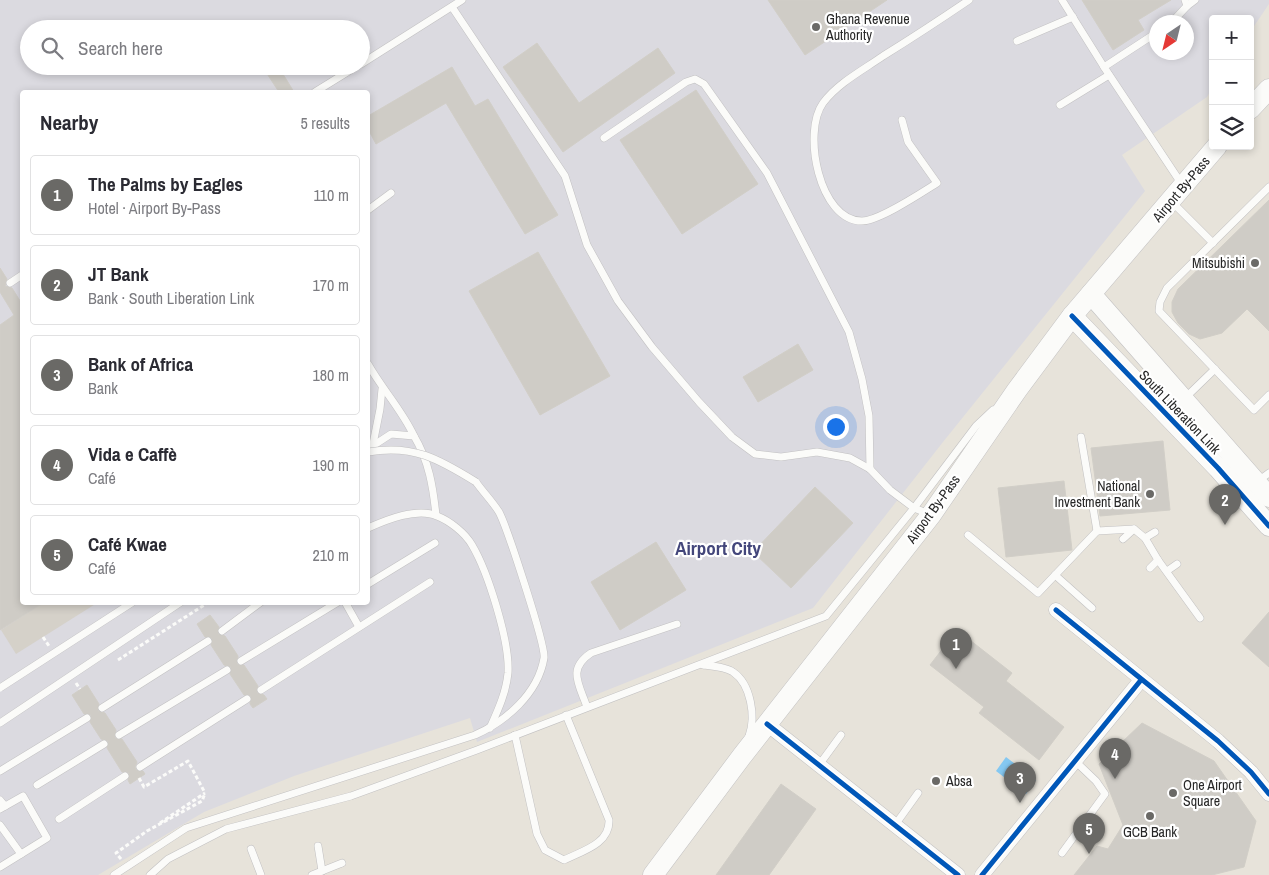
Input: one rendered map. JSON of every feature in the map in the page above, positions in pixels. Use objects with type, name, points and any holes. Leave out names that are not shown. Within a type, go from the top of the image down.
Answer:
[{"type":"main road","points":[[1254,105],[1269,89]]},
{"type":"main road","name":"Airport By-Pass","points":[[654,875],[922,512],[1072,316],[1214,150]]},
{"type":"main road","name":"South Liberation Link","points":[[1091,294],[1183,400],[1262,478],[1269,497]]},
{"type":"main road","name":"South Liberation Link","points":[[1072,316],[1218,468],[1269,526]]},
{"type":"street","points":[[1056,610],[1218,741],[1251,772],[1269,794]]},
{"type":"street","points":[[982,875],[1141,680]]},
{"type":"street","points":[[767,724],[958,875]]},
{"type":"lane","points":[[370,58],[462,0]]},
{"type":"lane","points":[[902,120],[908,142],[937,183],[877,216],[863,221],[850,218],[836,207],[820,180],[814,154],[814,131],[823,104],[852,77],[970,0]]},
{"type":"lane","points":[[1062,0],[1109,75],[1177,193],[1213,243]]},
{"type":"lane","points":[[1177,15],[1186,3],[1195,0]]},
{"type":"lane","points":[[150,875],[168,859],[226,829],[351,796],[826,616],[922,512],[890,490],[870,469],[850,458],[833,454],[807,452],[781,457],[755,454],[732,437],[698,402],[652,347],[618,301],[587,245],[565,176],[452,7]]},
{"type":"lane","points":[[1018,41],[1072,17]]},
{"type":"lane","points":[[1104,67],[1149,38]]},
{"type":"lane","points":[[318,90],[342,75]]},
{"type":"lane","points":[[1060,105],[1109,75]]},
{"type":"lane","points":[[604,138],[686,82],[695,79],[704,84],[767,173],[849,332],[862,379],[869,416],[870,469]]},
{"type":"lane","points":[[1269,187],[1166,288],[1160,302],[1159,311],[1254,410],[1269,395]]},
{"type":"lane","points":[[370,209],[392,193]]},
{"type":"lane","points":[[10,283],[20,276]]},
{"type":"lane","points":[[370,368],[382,389],[404,414],[423,451],[432,480],[436,515]]},
{"type":"lane","points":[[1183,400],[1215,369]]},
{"type":"lane","points":[[370,444],[380,409],[382,389]]},
{"type":"lane","points":[[370,447],[391,434],[414,436]]},
{"type":"lane","points":[[1081,437],[1097,531]]},
{"type":"lane","points":[[114,875],[186,828],[490,728],[515,711],[536,680],[544,657],[511,542],[499,512],[476,482],[430,455],[401,449],[370,448]]},
{"type":"lane","points":[[370,527],[408,514],[436,515],[454,526],[472,544],[492,594],[505,645],[508,672],[504,696],[490,728]]},
{"type":"lane","points":[[1123,539],[1134,529]]},
{"type":"lane","points":[[968,535],[1038,593],[1097,531],[1134,529],[1145,538],[1158,560],[1200,618]]},
{"type":"lane","points":[[1145,538],[1155,532]]},
{"type":"lane","points":[[370,583],[435,543]]},
{"type":"lane","points":[[1150,568],[1158,560]]},
{"type":"lane","points":[[1167,571],[1177,564]]},
{"type":"lane","points":[[1055,575],[1092,608]]},
{"type":"lane","points":[[261,690],[430,582]]},
{"type":"lane","points":[[0,688],[129,605]]},
{"type":"lane","points":[[0,723],[177,605]]},
{"type":"lane","points":[[222,631],[257,605]]},
{"type":"lane","points":[[241,661],[333,605]]},
{"type":"lane","points":[[347,605],[359,627]]},
{"type":"lane","points":[[587,707],[576,673],[580,660],[591,653],[677,624]]},
{"type":"lane","points":[[102,708],[208,641]]},
{"type":"lane","points":[[702,664],[732,671],[744,682],[751,707],[750,732],[742,756]]},
{"type":"lane","points":[[119,735],[227,670]]},
{"type":"lane","points":[[140,767],[247,699]]},
{"type":"lane","points":[[514,735],[537,834],[545,850],[564,860],[604,840],[609,829],[609,820],[566,715]]},
{"type":"lane","points":[[0,771],[87,718]]},
{"type":"lane","points":[[819,765],[841,735]]},
{"type":"lane","points":[[37,785],[104,744]]},
{"type":"lane","points":[[1062,853],[1105,794],[1096,781],[1075,761]]},
{"type":"lane","points":[[59,819],[125,776]]},
{"type":"lane","points":[[895,825],[918,793]]},
{"type":"lane","points":[[0,867],[48,838],[23,796],[2,805]]},
{"type":"lane","points":[[0,825],[20,854]]},
{"type":"lane","points":[[318,846],[322,871]]},
{"type":"lane","points":[[251,849],[261,875]]},
{"type":"lane","points":[[312,875],[342,863]]},
{"type":"path","points":[[110,664],[204,605]]},
{"type":"path","points":[[80,689],[77,685],[85,680]]},
{"type":"path","points":[[116,853],[147,831],[202,801],[205,793],[188,761],[144,787],[139,778]]},
{"type":"shaded area","points":[[0,0],[1269,0],[1269,4],[1254,26],[1254,15],[1209,15],[1209,94],[1207,97],[1122,155],[1145,191],[943,442],[813,608],[477,742],[470,718],[294,776],[204,812],[98,875],[0,875]]},
{"type":"shaded area","points":[[40,605],[94,605],[16,654],[1,630]]},
{"type":"water","points":[[1006,757],[1036,780],[1026,794],[996,771]]},
{"type":"building","name":"Ghana Revenue Authority","points":[[768,0],[887,0],[805,55]]},
{"type":"building","points":[[1082,0],[1171,0],[1138,20],[1144,30],[1113,50]]},
{"type":"building","points":[[537,43],[579,103],[658,48],[675,73],[563,152],[503,67]]},
{"type":"building","points":[[452,67],[475,106],[488,99],[558,215],[525,234],[446,103],[376,144],[370,133],[370,115]]},
{"type":"building","points":[[268,75],[284,75],[293,90],[278,90]]},
{"type":"building","points":[[696,90],[758,184],[682,234],[620,140]]},
{"type":"building","points":[[1269,200],[1269,331],[1247,309],[1222,333],[1200,339],[1189,334],[1178,323],[1172,312],[1172,302],[1178,289]]},
{"type":"building","points":[[538,252],[610,376],[540,415],[469,291]]},
{"type":"building","points":[[0,268],[7,279],[5,286],[12,288],[20,301],[20,605],[40,605],[0,630],[0,325],[14,315],[0,292]]},
{"type":"building","points":[[798,344],[813,370],[758,402],[743,377]]},
{"type":"building","points":[[1163,441],[1170,510],[1100,516],[1091,448]]},
{"type":"building","points":[[1064,481],[1072,550],[1006,557],[998,488]]},
{"type":"building","points":[[815,487],[853,523],[791,588],[753,552]]},
{"type":"building","points":[[656,542],[686,590],[620,630],[591,582]]},
{"type":"building","points":[[1269,612],[1269,667],[1242,643]]},
{"type":"building","points":[[210,615],[219,627],[218,634],[225,636],[238,656],[237,664],[244,665],[258,686],[257,693],[264,695],[267,699],[253,708],[250,704],[251,696],[244,695],[230,674],[231,667],[224,665],[211,645],[212,638],[205,637],[197,624]]},
{"type":"building","points":[[957,630],[1012,673],[1006,681],[1064,727],[1039,760],[979,713],[984,707],[930,665]]},
{"type":"building","points":[[87,685],[99,704],[98,711],[105,713],[116,730],[115,738],[122,739],[137,762],[136,770],[143,771],[145,774],[130,784],[128,780],[129,773],[122,772],[107,748],[108,741],[101,739],[90,722],[91,715],[84,714],[72,695]]},
{"type":"building","name":"One Airport Square","points":[[1142,723],[1214,761],[1256,821],[1244,867],[1212,875],[1074,875],[1097,846],[1108,849],[1123,825],[1099,764]]},
{"type":"building","points":[[781,784],[816,809],[769,875],[716,875]]},
{"type":"cycle path","points":[[1072,316],[1218,468],[1269,526]]},
{"type":"cycle path","points":[[1056,610],[1218,741],[1251,772],[1269,794]]},
{"type":"cycle path","points":[[982,875],[1141,680]]},
{"type":"cycle path","points":[[767,724],[958,875]]},
{"type":"place","name":"Ghana Revenue Authority","points":[[816,27]]},
{"type":"place","name":"Mitsubishi","points":[[1255,263]]},
{"type":"place","name":"National Investment Bank","points":[[1150,494]]},
{"type":"place","name":"JT Bank","points":[[1225,525]]},
{"type":"place","name":"The Palms by Eagles","points":[[956,669]]},
{"type":"place","name":"Vida e Caffè","points":[[1115,779]]},
{"type":"place","name":"Absa","points":[[936,781]]},
{"type":"place","name":"One Airport Square","points":[[1173,793]]},
{"type":"place","name":"Bank of Africa","points":[[1020,803]]},
{"type":"place","name":"GCB Bank","points":[[1150,816]]},
{"type":"place","name":"Café Kwae","points":[[1089,854]]},
{"type":"district","name":"Airport City","points":[[718,548]]}]
